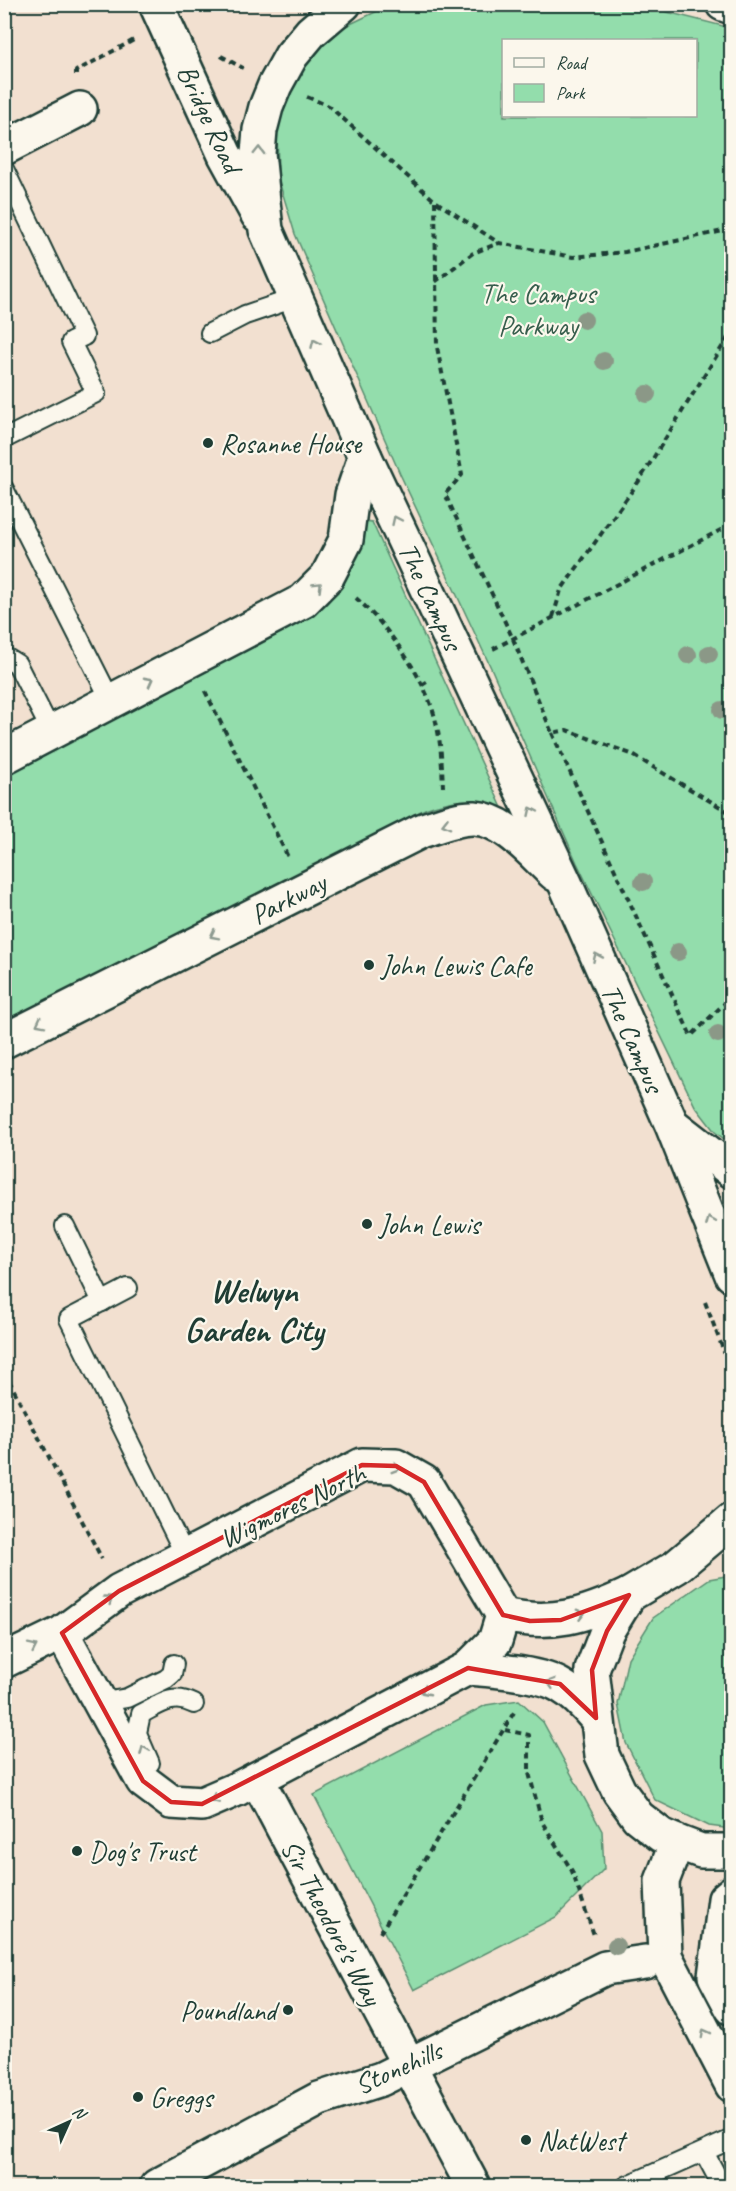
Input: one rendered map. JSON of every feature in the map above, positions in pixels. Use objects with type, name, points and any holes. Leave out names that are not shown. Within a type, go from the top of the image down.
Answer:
[{"type":"street","name":"Bridge Road","points":[[156,4],[225,155],[266,230]]},
{"type":"street","name":"The Campus","points":[[344,4],[311,32],[291,56],[266,107],[260,130],[258,153],[266,230],[365,457],[565,883],[672,1125],[732,1171]]},
{"type":"street","points":[[723,4],[732,7]]},
{"type":"street","points":[[4,148],[80,109]]},
{"type":"street","points":[[4,757],[303,601],[327,577],[346,540],[352,495],[365,457]]},
{"type":"street","name":"Parkway","points":[[4,1041],[421,831],[448,823],[474,818],[488,821],[513,836],[565,883]]},
{"type":"street","points":[[672,1125],[732,1275]]},
{"type":"street","name":"Wigmores North","points":[[4,1661],[62,1633],[119,1591],[362,1465],[396,1466],[424,1482],[503,1615]]},
{"type":"street","points":[[62,1633],[94,1696],[143,1781],[171,1802],[202,1804],[257,1779],[468,1668],[495,1641],[503,1615],[530,1621],[561,1620],[596,1610],[629,1595],[676,1567],[732,1520]]},
{"type":"street","points":[[676,1567],[732,1553]]},
{"type":"street","points":[[629,1595],[607,1631],[592,1670],[602,1755],[619,1791],[639,1816],[661,1835],[701,1851],[732,1851]]},
{"type":"street","points":[[468,1668],[502,1671],[560,1684],[584,1703],[596,1718]]},
{"type":"street","name":"Sir Theodore's Way","points":[[257,1779],[473,2187]]},
{"type":"street","points":[[677,1842],[662,1881],[664,1956],[732,2085]]},
{"type":"street","points":[[732,1893],[725,1899],[715,1976],[732,2008]]},
{"type":"street","name":"Stonehills","points":[[157,2187],[319,2099],[381,2079],[605,1968],[645,1962]]},
{"type":"lane","points":[[4,169],[84,336],[71,342],[96,393],[4,439]]},
{"type":"lane","points":[[210,333],[245,315],[295,298]]},
{"type":"lane","points":[[4,489],[111,701]]},
{"type":"lane","points":[[4,656],[17,664],[52,733]]},
{"type":"lane","points":[[65,1226],[102,1302]]},
{"type":"lane","points":[[128,1288],[69,1319],[186,1557]]},
{"type":"lane","points":[[94,1696],[110,1701],[127,1698],[166,1679],[172,1674],[174,1664]]},
{"type":"lane","points":[[171,1802],[145,1754],[137,1733],[141,1714],[171,1698],[184,1699],[194,1704]]},
{"type":"lane","points":[[626,2187],[732,2139]]},
{"type":"lane","points":[[704,2152],[722,2187]]},
{"type":"path","points":[[80,109],[76,71],[138,38],[142,46]]},
{"type":"path","points":[[213,52],[250,72]]},
{"type":"path","points":[[301,95],[329,106],[435,201],[499,243],[573,257],[625,252],[732,229]]},
{"type":"path","points":[[435,201],[434,283],[437,347],[462,475],[445,494],[513,639],[552,733],[691,1036],[732,996]]},
{"type":"path","points":[[434,283],[473,253],[499,243]]},
{"type":"path","points":[[552,618],[561,590],[639,481],[732,331]]},
{"type":"path","points":[[464,664],[732,524]]},
{"type":"path","points":[[351,593],[367,608],[396,644],[422,685],[436,720],[448,823]]},
{"type":"path","points":[[190,660],[304,890]]},
{"type":"path","points":[[552,733],[567,730],[631,754],[732,814]]},
{"type":"path","points":[[705,1302],[732,1373]]},
{"type":"path","points":[[4,1371],[103,1560]]},
{"type":"path","points":[[358,1969],[505,1730],[525,1693],[527,1676]]},
{"type":"path","points":[[505,1730],[529,1735],[529,1773],[542,1822],[572,1870],[605,1968]]},
{"type":"highlighted area","points":[[362,1465],[396,1466],[424,1482],[503,1615],[530,1621],[561,1620],[629,1595],[607,1631],[592,1670],[596,1718],[560,1684],[468,1668],[202,1804],[171,1802],[143,1781],[62,1633],[119,1591]]},
{"type":"green space","name":"The Campus Parkway","points":[[390,5],[639,5],[731,28],[731,1144],[715,1132],[695,1106],[577,863],[492,670],[400,474],[295,234],[278,178],[277,125],[296,77],[322,44],[344,27]]},
{"type":"green space","points":[[364,521],[372,522],[503,810],[464,800],[447,802],[425,809],[5,1027],[5,776],[317,612],[325,606],[347,574],[357,553]]},
{"type":"green space","points":[[732,1575],[731,1829],[709,1826],[655,1800],[626,1743],[618,1704],[628,1658],[653,1618],[709,1579]]},
{"type":"green space","points":[[519,1700],[543,1722],[602,1831],[604,1869],[556,1917],[414,1990],[314,1795],[486,1705]]},
{"type":"place","name":"Rosanne House","points":[[208,443]]},
{"type":"place","name":"John Lewis Cafe","points":[[369,965]]},
{"type":"place","name":"John Lewis","points":[[367,1224]]},
{"type":"place","name":"Dog's Trust","points":[[77,1851]]},
{"type":"place","name":"Poundland","points":[[288,2010]]},
{"type":"place","name":"Greggs","points":[[138,2097]]},
{"type":"place","name":"NatWest","points":[[526,2140]]},
{"type":"district","name":"Welwyn Garden City","points":[[254,1310]]}]
